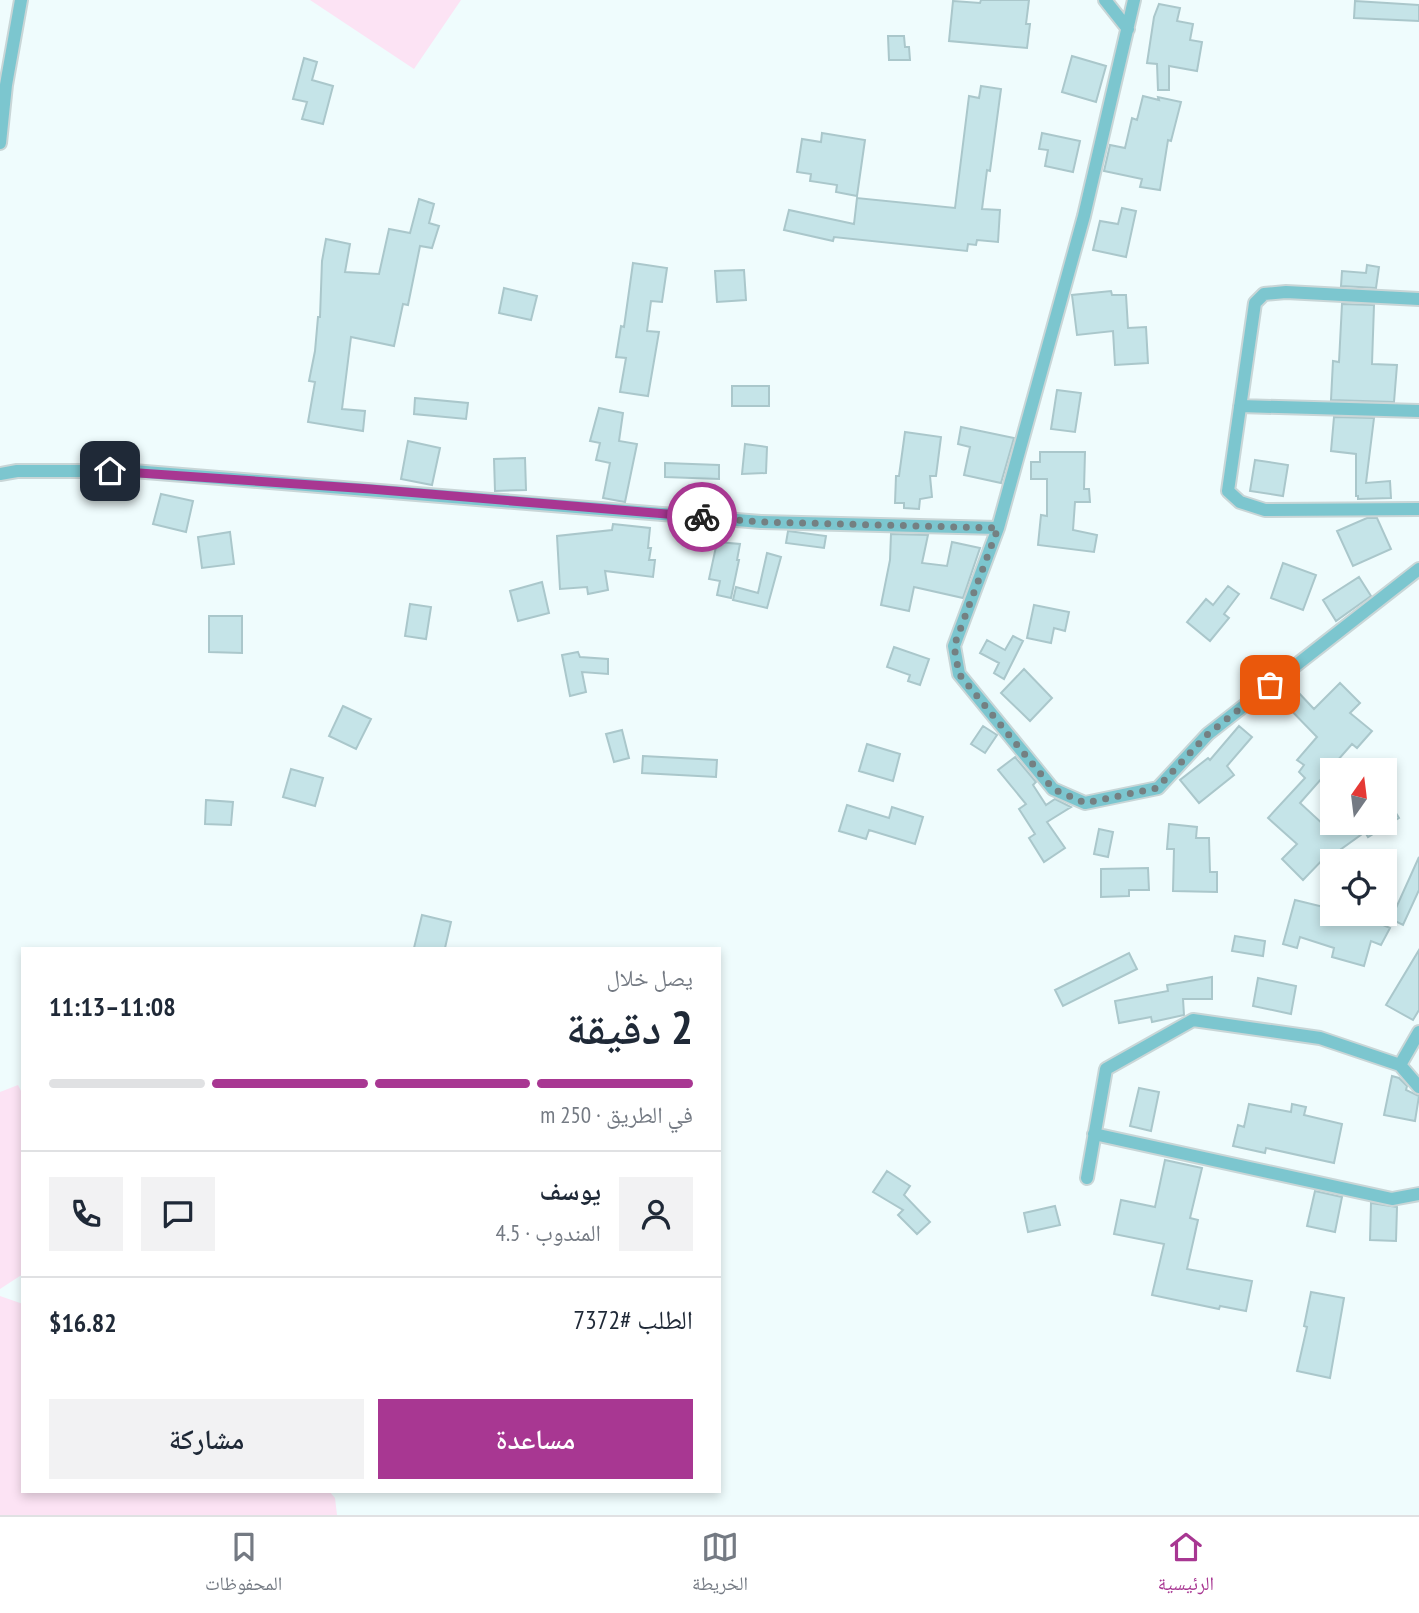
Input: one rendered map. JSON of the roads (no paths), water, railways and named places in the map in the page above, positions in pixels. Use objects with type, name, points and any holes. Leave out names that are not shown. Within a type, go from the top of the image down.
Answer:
[{"type":"street","points":[[0,143],[6,85],[21,0]]},
{"type":"street","points":[[1105,0],[1128,29]]},
{"type":"street","points":[[1133,0],[1084,216],[998,528],[954,646],[959,674],[1053,789],[1085,803],[1157,788],[1208,734],[1419,569]]},
{"type":"street","points":[[1419,299],[1286,292],[1264,294],[1255,303],[1228,491],[1240,502],[1265,510],[1419,509]]},
{"type":"street","points":[[1240,407],[1419,411]]},
{"type":"street","points":[[0,474],[17,471],[133,471],[761,522],[998,528]]},
{"type":"street","points":[[1087,1178],[1106,1069],[1193,1020],[1320,1038],[1400,1065],[1419,1087]]},
{"type":"street","points":[[1400,1065],[1419,1032]]},
{"type":"street","points":[[1094,1134],[1392,1199],[1419,1194]]}]
